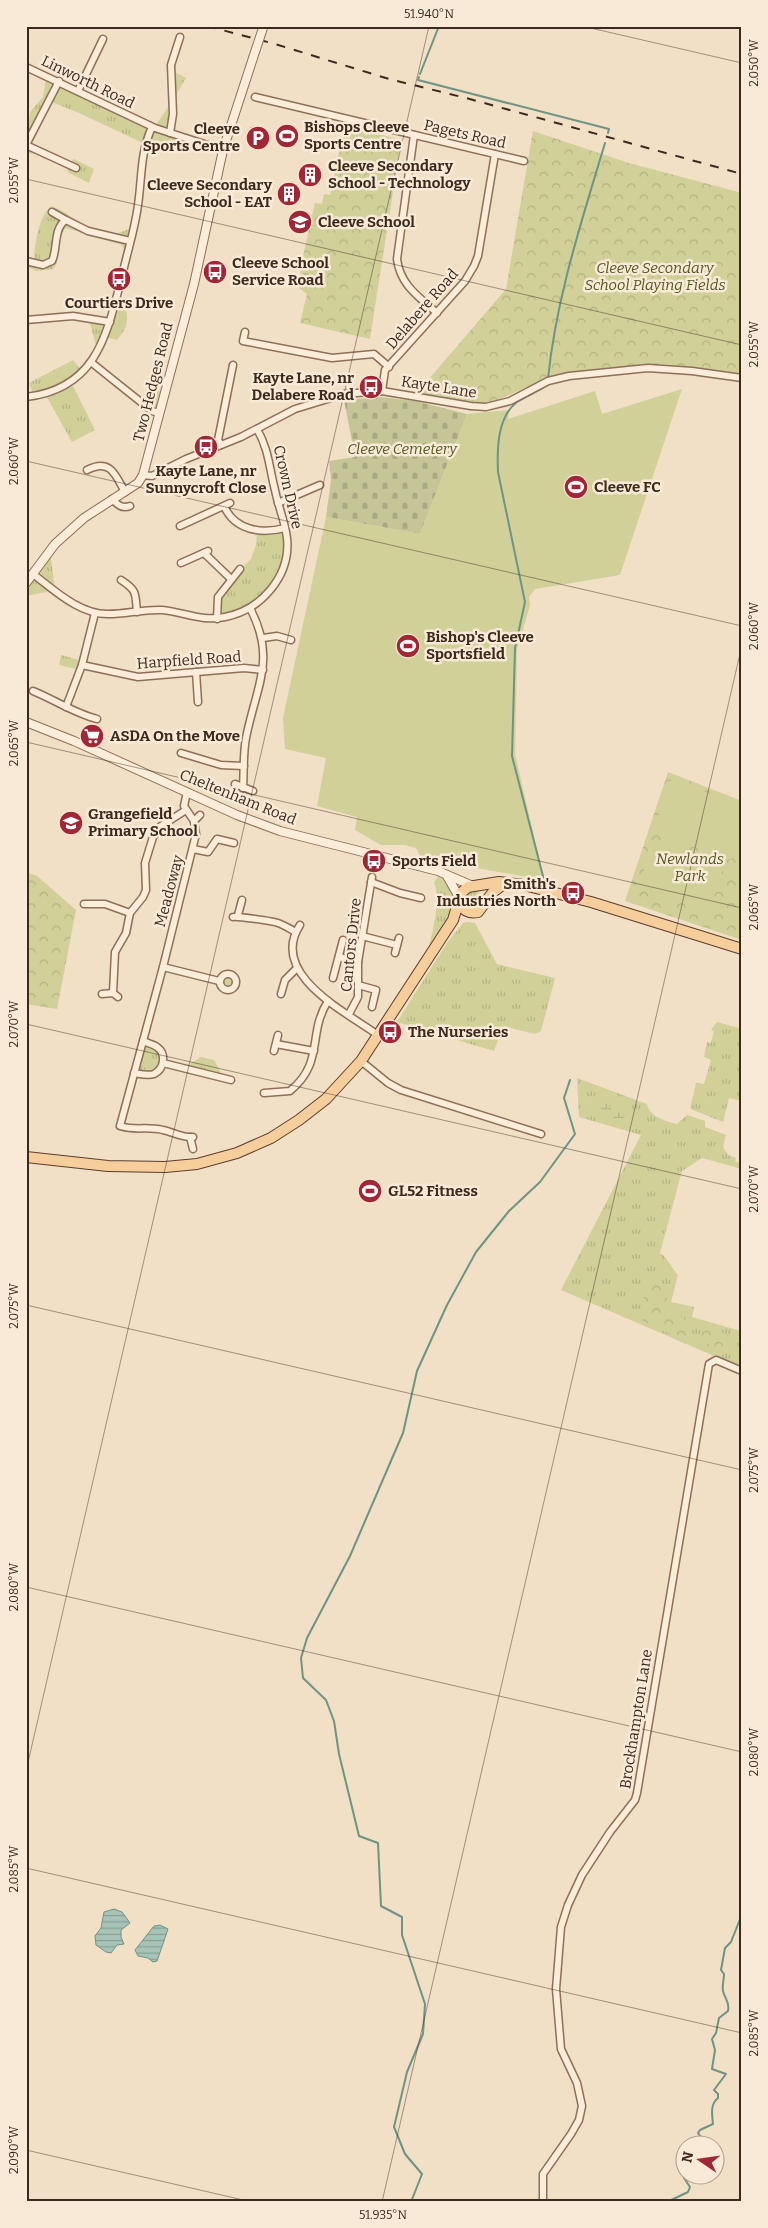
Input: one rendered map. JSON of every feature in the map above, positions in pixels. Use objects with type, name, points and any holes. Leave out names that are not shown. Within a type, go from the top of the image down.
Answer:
[{"type":"main road","points":[[453,920],[478,912],[493,892],[505,883]]},
{"type":"main road","points":[[26,1157],[54,1162],[150,1168],[197,1164],[237,1153],[271,1138],[299,1120],[326,1099],[361,1061],[453,920],[464,889],[474,886],[505,883],[524,885],[591,902],[742,949]]},
{"type":"main road","points":[[474,886],[483,890],[486,899],[485,904]]},
{"type":"main road","points":[[459,899],[462,908],[470,913]]},
{"type":"street","name":"Two Hedges Road","points":[[143,475],[194,284],[223,150],[264,27]]},
{"type":"street","points":[[170,133],[173,114],[170,65],[180,37]]},
{"type":"street","points":[[78,91],[103,39]]},
{"type":"street","name":"Linworth Road","points":[[26,66],[152,127],[223,150]]},
{"type":"street","points":[[60,81],[26,145],[76,168]]},
{"type":"street","name":"Pagets Road","points":[[255,97],[524,161]]},
{"type":"street","points":[[26,397],[45,394],[64,386],[77,377],[92,362],[104,342],[138,208],[143,154],[152,127]]},
{"type":"street","points":[[414,135],[397,253],[398,265],[408,288],[437,313]]},
{"type":"street","name":"Delabere Road","points":[[382,391],[384,374],[389,367],[465,281],[476,261],[495,154]]},
{"type":"street","points":[[52,212],[88,232],[130,241]]},
{"type":"street","points":[[26,260],[43,265],[52,261],[59,230],[66,220]]},
{"type":"street","points":[[26,320],[73,316],[110,322]]},
{"type":"street","points":[[245,332],[243,341],[332,358],[374,354],[389,367]]},
{"type":"street","points":[[92,362],[152,411],[159,413]]},
{"type":"street","points":[[221,445],[218,440],[233,365]]},
{"type":"street","name":"Kayte Lane","points":[[143,475],[152,476],[309,404],[344,394],[382,391],[486,407],[510,401],[548,381],[569,376],[648,368],[692,371],[742,378]]},
{"type":"street","name":"Crown Drive","points":[[33,574],[80,607],[95,613],[110,614],[162,610],[195,618],[217,619],[238,614],[250,608],[266,595],[281,573],[287,551],[286,528],[278,503],[268,450],[257,429]]},
{"type":"street","points":[[87,470],[99,464],[108,466],[125,492]]},
{"type":"street","points":[[26,583],[55,544],[84,518],[138,483],[143,475]]},
{"type":"street","points":[[278,503],[320,485]]},
{"type":"street","points":[[112,499],[119,506],[125,508],[130,506]]},
{"type":"street","points":[[180,526],[227,505],[234,521],[249,529],[264,532],[286,528]]},
{"type":"street","points":[[181,563],[206,552],[231,579]]},
{"type":"street","points":[[217,619],[218,597],[240,570]]},
{"type":"street","points":[[121,580],[132,586],[136,592],[137,612]]},
{"type":"street","points":[[244,788],[246,738],[263,670],[262,638],[250,608]]},
{"type":"street","points":[[66,707],[82,664],[95,613]]},
{"type":"street","points":[[262,638],[277,636],[291,640]]},
{"type":"street","name":"Harpfield Road","points":[[82,664],[132,677],[244,668],[263,670]]},
{"type":"street","points":[[196,672],[198,702]]},
{"type":"street","points":[[33,691],[56,700],[78,714],[97,719]]},
{"type":"street","name":"Cheltenham Road","points":[[26,722],[74,740],[187,792],[280,831],[438,871],[474,886]]},
{"type":"street","points":[[181,753],[221,765],[244,766]]},
{"type":"street","points":[[235,784],[253,791]]},
{"type":"street","points":[[187,792],[184,801],[186,810],[194,821],[200,815]]},
{"type":"street","points":[[102,994],[116,995],[115,952],[126,933],[130,913],[143,897],[146,890],[145,864],[154,834],[161,826],[186,810]]},
{"type":"street","name":"Meadoway","points":[[193,1149],[192,1137],[164,1130],[149,1128],[138,1130],[120,1126],[193,848],[196,834],[194,821]]},
{"type":"street","points":[[193,848],[208,852],[217,839],[234,843]]},
{"type":"street","points":[[447,876],[459,899]]},
{"type":"street","name":"Cantors Drive","points":[[349,1014],[358,1000],[358,962],[371,879],[400,893],[421,898]]},
{"type":"street","points":[[242,900],[236,916],[278,923],[296,932]]},
{"type":"street","points":[[84,904],[105,904],[130,913]]},
{"type":"street","points":[[300,925],[296,932],[292,950],[297,968],[311,986],[328,1001],[378,1035]]},
{"type":"street","points":[[362,936],[398,941],[395,953]]},
{"type":"street","points":[[333,978],[343,940]]},
{"type":"street","points":[[338,957],[358,962]]},
{"type":"street","points":[[163,967],[220,981]]},
{"type":"street","points":[[281,994],[285,980],[297,968]]},
{"type":"street","points":[[358,985],[376,990],[372,1007]]},
{"type":"street","points":[[264,1093],[282,1093],[293,1089],[308,1070],[313,1062],[318,1023],[328,1001]]},
{"type":"street","points":[[274,1051],[278,1035]]},
{"type":"street","points":[[134,1073],[154,1074],[163,1063],[163,1056],[159,1048],[143,1041]]},
{"type":"street","points":[[276,1044],[314,1051]]},
{"type":"street","points":[[361,1061],[401,1090],[541,1134]]},
{"type":"street","points":[[163,1063],[231,1080]]},
{"type":"street","name":"Brockhampton Lane","points":[[542,2202],[543,2174],[571,2134],[579,2120],[582,2106],[577,2083],[561,2049],[556,1989],[561,1927],[568,1906],[582,1876],[610,1832],[629,1808],[637,1793],[709,1364],[716,1360],[742,1371]]},
{"type":"green space","points":[[171,70],[186,78],[173,100]]},
{"type":"green space","points":[[46,78],[154,128],[173,100],[171,133],[194,141],[146,144],[139,196],[115,305],[126,309],[127,322],[123,333],[117,340],[106,337],[98,353],[89,319],[26,320],[26,317],[78,313],[107,317],[124,250],[122,245],[66,228],[61,238],[58,260],[53,269],[36,271],[26,266],[26,258],[34,260],[40,224],[51,206],[101,234],[112,235],[129,229],[143,143],[52,102],[32,142],[36,148],[70,163],[74,159],[94,169],[89,183],[69,173],[65,166],[38,154],[26,153],[26,127],[31,111],[43,97]]},
{"type":"green space","points":[[345,125],[401,140],[370,339],[300,323],[307,294],[299,288],[301,265],[315,203],[322,204],[324,194],[330,195]]},
{"type":"green space","name":"Cleeve Secondary School Playing Fields","points":[[533,131],[629,163],[742,193],[742,375],[671,365],[647,364],[552,376],[491,403],[476,405],[417,393],[506,289]]},
{"type":"green space","points":[[73,360],[83,372],[71,382],[95,430],[72,442],[45,394],[34,396],[29,383]]},
{"type":"green space","points":[[165,388],[159,413],[138,401]]},
{"type":"green space","name":"Bishop's Cleeve Sportsfield","points":[[682,389],[620,575],[535,589],[529,597],[530,605],[517,650],[515,754],[544,880],[421,858],[416,848],[405,845],[381,845],[355,830],[357,817],[317,806],[326,758],[285,749],[283,718],[326,517],[420,534],[467,414],[509,410],[508,419],[595,391],[602,414]]},
{"type":"green space","name":"Cleeve Cemetery","points":[[380,397],[415,401],[467,414],[420,534],[326,517],[331,480],[329,461],[355,457],[344,400]]},
{"type":"green space","points":[[285,528],[287,539],[281,573],[256,604],[217,619],[216,609],[231,579],[251,559],[256,545],[257,531]]},
{"type":"green space","points":[[50,551],[55,590],[26,596],[26,584]]},
{"type":"green space","points":[[61,655],[83,661],[80,670],[59,665]]},
{"type":"green space","name":"Newlands Park","points":[[668,772],[742,801],[742,940],[625,901]]},
{"type":"green space","points":[[671,780],[742,804],[742,827],[731,860],[653,833]]},
{"type":"green space","points":[[654,840],[725,863],[709,912],[638,889]]},
{"type":"green space","points":[[26,872],[37,876],[76,910],[57,1009],[26,1004]]},
{"type":"green space","points":[[439,874],[448,882],[453,897],[452,905],[448,919],[431,946],[429,946],[437,905],[434,883]]},
{"type":"green space","points":[[469,890],[477,890],[482,895],[480,906],[469,908],[464,903],[464,895]]},
{"type":"green space","points":[[463,923],[475,923],[497,964],[555,978],[541,1031],[535,1034],[503,1026],[494,1051],[397,1022],[447,943]]},
{"type":"green space","points":[[228,974],[236,982],[228,990],[220,982]]},
{"type":"green space","points":[[717,1022],[742,1029],[742,1101],[729,1098],[723,1122],[690,1109],[696,1083],[704,1084],[711,1060],[704,1057],[707,1042],[711,1043],[714,1031],[711,1030]]},
{"type":"green space","points":[[143,1041],[157,1046],[163,1060],[154,1074],[134,1073]]},
{"type":"green space","points":[[201,1057],[214,1060],[220,1071],[220,1077],[189,1069],[191,1063]]},
{"type":"green space","points":[[577,1078],[647,1104],[651,1112],[659,1118],[677,1124],[687,1115],[705,1121],[705,1127],[726,1135],[723,1147],[728,1155],[736,1158],[735,1162],[742,1163],[742,1169],[702,1158],[682,1171],[660,1253],[678,1275],[671,1302],[694,1307],[692,1317],[741,1331],[742,1328],[742,1368],[561,1290],[641,1135],[579,1117]]},
{"type":"green space","points":[[604,1104],[626,1111],[629,1115],[627,1121],[623,1122],[600,1115],[600,1105]]},
{"type":"green space","points":[[652,1279],[661,1282],[672,1311],[689,1324],[691,1337],[673,1334],[640,1319],[646,1284]]},
{"type":"green space","points":[[707,1330],[728,1334],[732,1337],[736,1345],[734,1351],[720,1351],[707,1344],[701,1336],[702,1332]]},
{"type":"shaded area","points":[[114,1909],[122,1912],[130,1923],[121,1930],[124,1944],[117,1945],[111,1953],[96,1945],[95,1936],[101,1928],[104,1912]]},
{"type":"shaded area","points":[[160,1925],[168,1929],[157,1961],[153,1962],[148,1958],[138,1956],[135,1950],[154,1926]]},
{"type":"waterway","points":[[420,74],[439,26]]},
{"type":"waterway","points":[[419,77],[418,80],[609,129],[608,133]]},
{"type":"waterway","points":[[548,379],[563,289],[605,143]]},
{"type":"waterway","points":[[544,880],[512,756],[515,648],[525,602],[498,472],[498,444],[502,425],[510,408],[517,402],[548,385],[548,383]]},
{"type":"waterway","points":[[411,2202],[422,2174],[405,2154],[394,2127],[407,2072],[423,2034],[425,2004],[402,1935],[402,1917],[381,1906],[378,1843],[359,1836],[339,1754],[334,1721],[326,1700],[303,1678],[301,1658],[307,1638],[350,1556],[403,1433],[417,1371],[447,1305],[476,1252],[509,1211],[540,1182],[575,1134],[564,1098],[570,1080]]},
{"type":"waterway","points":[[700,2136],[698,2133],[700,2130],[713,2124],[713,2106],[718,2098],[718,2094],[714,2090],[726,2074],[712,2069],[715,2050],[712,2039],[716,2033],[719,2018],[728,2011],[728,2003],[723,1991],[724,1974],[721,1970],[725,1948],[731,1942],[742,1914]]},
{"type":"waterway","points":[[667,2202],[688,2192],[689,2186]]},
{"type":"railway","points":[[207,26],[275,44],[389,79],[466,98],[742,174]]},
{"type":"place","name":"Bishops Cleeve Sports Centre","points":[[287,136]]},
{"type":"place","name":"Cleeve Sports Centre","points":[[258,138]]},
{"type":"place","name":"Cleeve Secondary School - Technology","points":[[310,175]]},
{"type":"place","name":"Cleeve Secondary School - EAT","points":[[289,194]]},
{"type":"place","name":"Cleeve School","points":[[300,222]]},
{"type":"place","name":"Cleeve School Service Road","points":[[215,272]]},
{"type":"place","name":"Courtiers Drive","points":[[119,279]]},
{"type":"place","name":"Kayte Lane, nr Delabere Road","points":[[371,387]]},
{"type":"place","name":"Kayte Lane, nr Sunnycroft Close","points":[[206,447]]},
{"type":"place","name":"Cleeve FC","points":[[576,487]]},
{"type":"place","name":"Bishop's Cleeve Sportsfield","points":[[408,646]]},
{"type":"place","name":"ASDA On the Move","points":[[92,736]]},
{"type":"place","name":"Grangefield Primary School","points":[[71,823]]},
{"type":"place","name":"Sports Field","points":[[374,861]]},
{"type":"place","name":"Smith's Industries North","points":[[573,893]]},
{"type":"place","name":"The Nurseries","points":[[390,1032]]},
{"type":"place","name":"GL52 Fitness","points":[[370,1191]]}]
